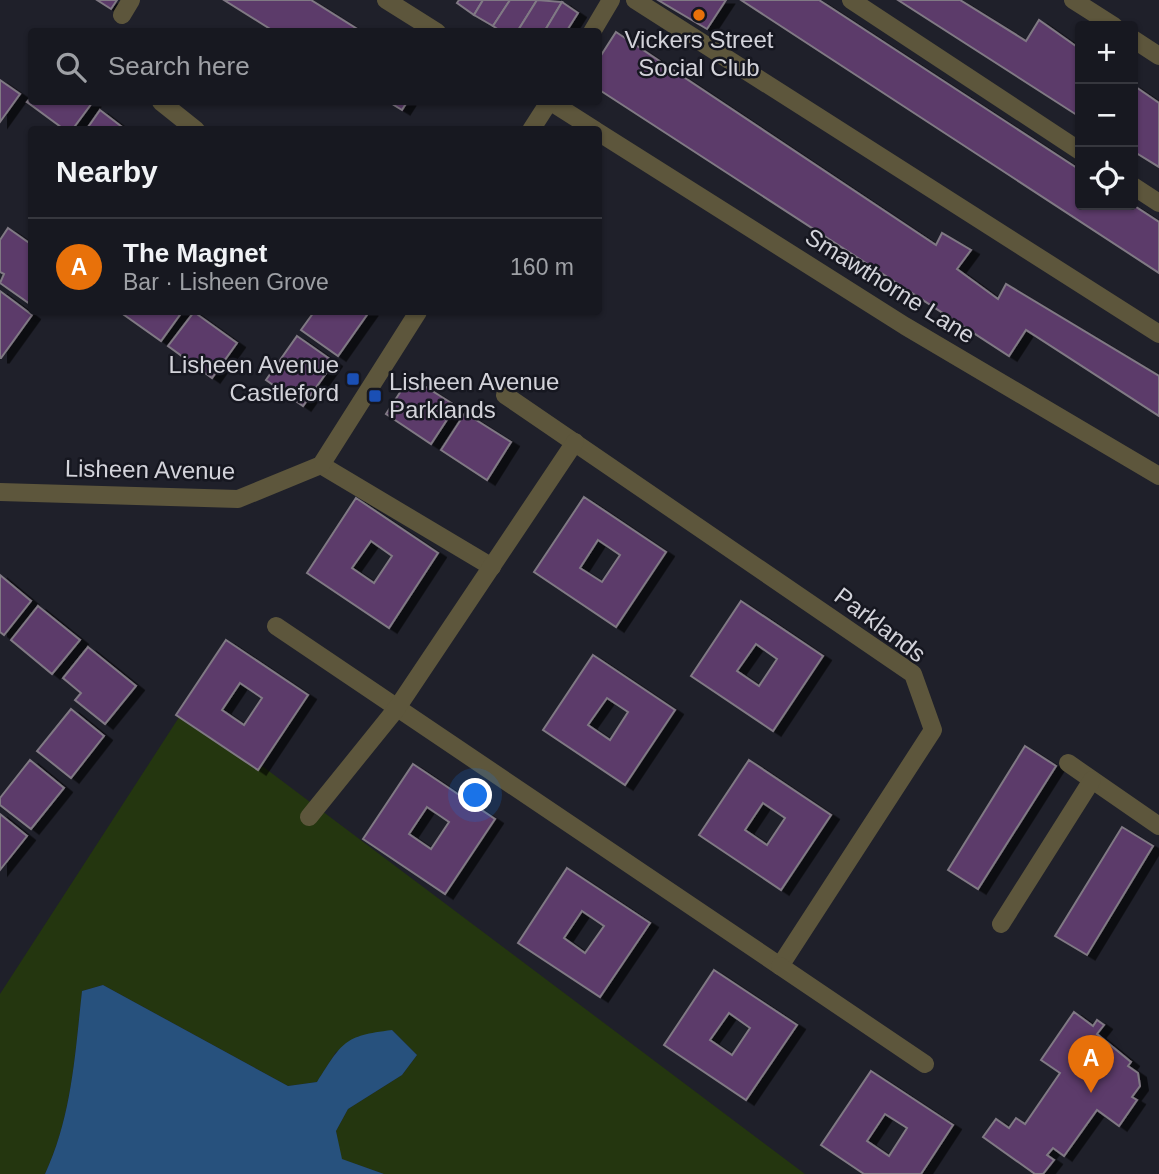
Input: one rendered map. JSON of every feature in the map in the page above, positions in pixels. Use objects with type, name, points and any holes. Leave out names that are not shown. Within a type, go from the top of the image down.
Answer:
[{"type":"street","points":[[386,0],[431,28]]},
{"type":"street","points":[[594,28],[611,0]]},
{"type":"street","points":[[635,0],[1159,334]]},
{"type":"street","points":[[851,0],[1075,148]]},
{"type":"street","points":[[1073,0],[1106,21]]},
{"type":"street","points":[[1138,42],[1159,56]]},
{"type":"street","points":[[165,105],[191,126]]},
{"type":"street","points":[[534,126],[548,105]]},
{"type":"street","name":"Smawthorne Lane","points":[[555,105],[589,126]]},
{"type":"street","name":"Smawthorne Lane","points":[[602,134],[905,326],[1159,475]]},
{"type":"street","points":[[1138,189],[1159,203]]},
{"type":"street","points":[[414,315],[321,465],[492,566]]},
{"type":"street","name":"Parklands","points":[[505,394],[913,674],[933,730],[780,966]]},
{"type":"street","points":[[310,817],[397,708],[575,442]]},
{"type":"street","name":"Lisheen Avenue","points":[[0,492],[239,499],[321,465]]},
{"type":"street","points":[[276,626],[925,1064]]},
{"type":"street","points":[[1068,763],[1159,826]]},
{"type":"street","points":[[1001,924],[1092,780]]},
{"type":"green space","points":[[185,708],[805,1174],[384,1174],[341,1159],[336,1131],[348,1109],[402,1075],[417,1055],[392,1030],[336,1052],[317,1082],[288,1086],[103,985],[82,991],[67,1107],[45,1174],[0,1174],[0,994]]},
{"type":"water","points":[[103,985],[288,1086],[317,1082],[346,1043],[363,1035],[392,1030],[417,1055],[402,1075],[348,1109],[336,1131],[342,1159],[384,1174],[45,1174],[67,1107],[82,991]]},
{"type":"building","points":[[97,0],[117,0],[111,9]]},
{"type":"building","points":[[224,0],[311,0],[356,28],[269,28]]},
{"type":"building","points":[[459,0],[483,0],[474,15],[457,3]]},
{"type":"building","points":[[483,0],[510,0],[493,26],[474,15]]},
{"type":"building","points":[[510,0],[537,0],[520,28],[493,26]]},
{"type":"building","points":[[537,0],[562,2],[546,28],[520,28]]},
{"type":"building","name":"Vickers Street Social Club","points":[[658,0],[726,0],[707,29]]},
{"type":"building","points":[[741,0],[819,0],[1075,167],[1075,210],[1138,208],[1159,222],[1159,273]]},
{"type":"building","points":[[898,0],[960,0],[1026,41],[1039,20],[1075,45],[1075,114]]},
{"type":"building","points":[[562,2],[578,13],[569,28],[546,28]]},
{"type":"building","points":[[616,32],[936,245],[942,233],[971,250],[957,269],[998,299],[1006,284],[1159,376],[1159,416],[1026,330],[1009,356],[602,92],[602,54]]},
{"type":"building","points":[[0,80],[20,94],[0,122]]},
{"type":"building","points":[[1138,88],[1159,103],[1159,167],[1138,154]]},
{"type":"building","points":[[31,105],[91,105],[75,126],[60,126]]},
{"type":"building","points":[[100,110],[121,126],[89,126]]},
{"type":"building","points":[[8,228],[28,242],[28,303],[0,283],[4,274],[0,272],[0,240]]},
{"type":"building","points":[[0,291],[28,312],[28,315],[32,315],[0,358]]},
{"type":"building","points":[[124,315],[180,315],[161,341]]},
{"type":"building","points":[[192,315],[198,315],[237,343],[212,378],[168,346]]},
{"type":"building","points":[[312,315],[367,315],[338,356],[301,330]]},
{"type":"building","points":[[297,336],[334,362],[303,406],[266,380]]},
{"type":"building","points":[[410,377],[456,406],[431,444],[386,414]]},
{"type":"building","points":[[465,413],[511,442],[487,480],[441,450]]},
{"type":"building","points":[[584,497],[666,552],[616,627],[534,572]],"holes":[[[598,540],[620,555],[602,582],[580,568]]]},
{"type":"building","points":[[356,498],[438,553],[389,628],[307,573]],"holes":[[[371,541],[392,556],[374,583],[352,568]]]},
{"type":"building","points":[[0,575],[31,601],[4,635],[0,632]]},
{"type":"building","points":[[741,601],[823,656],[773,731],[691,676]],"holes":[[[756,644],[777,659],[759,686],[737,671]]]},
{"type":"building","points":[[38,606],[80,640],[52,674],[11,640]]},
{"type":"building","points":[[226,640],[308,695],[258,770],[176,715]],"holes":[[[240,683],[262,698],[244,725],[222,710]]]},
{"type":"building","points":[[88,647],[136,686],[105,724],[75,700],[81,693],[63,678]]},
{"type":"building","points":[[593,655],[675,710],[625,785],[543,730]],"holes":[[[607,698],[628,712],[610,740],[588,725]]]},
{"type":"building","points":[[71,709],[104,736],[71,778],[37,751]]},
{"type":"building","points":[[1025,746],[1056,766],[978,889],[948,870]]},
{"type":"building","points":[[30,760],[64,788],[31,829],[0,805],[0,798]]},
{"type":"building","points":[[749,760],[831,815],[781,890],[699,835]],"holes":[[[763,803],[785,818],[767,845],[745,830]]]},
{"type":"building","points":[[413,764],[495,819],[445,894],[363,839]],"holes":[[[427,807],[449,822],[431,849],[409,834]]]},
{"type":"building","points":[[0,814],[27,836],[0,870]]},
{"type":"building","points":[[1122,827],[1153,846],[1087,955],[1055,936]]},
{"type":"building","points":[[567,868],[650,923],[600,997],[518,943]],"holes":[[[582,911],[604,926],[585,953],[564,938]]]},
{"type":"building","points":[[714,970],[797,1025],[746,1100],[664,1045]],"holes":[[[729,1013],[750,1028],[732,1055],[710,1040]]]},
{"type":"building","points":[[1074,1012],[1093,1026],[1097,1020],[1104,1025],[1097,1034],[1131,1062],[1128,1066],[1138,1073],[1140,1086],[1132,1097],[1137,1100],[1119,1126],[1097,1110],[1064,1156],[1053,1148],[1047,1155],[1054,1160],[1043,1174],[1035,1174],[983,1137],[996,1119],[1009,1128],[1016,1118],[1025,1124],[1060,1073],[1041,1060]]},
{"type":"building","points":[[871,1071],[953,1125],[921,1174],[864,1174],[821,1145]],"holes":[[[885,1114],[907,1128],[889,1156],[867,1141]]]},
{"type":"place","name":"Vickers Street Social Club","points":[[699,15]]},
{"type":"place","name":"Lisheen Avenue Castleford","points":[[353,379]]},
{"type":"place","name":"Lisheen Avenue Parklands","points":[[375,396]]},
{"type":"place","name":"The Magnet","points":[[1091,1093]]}]
